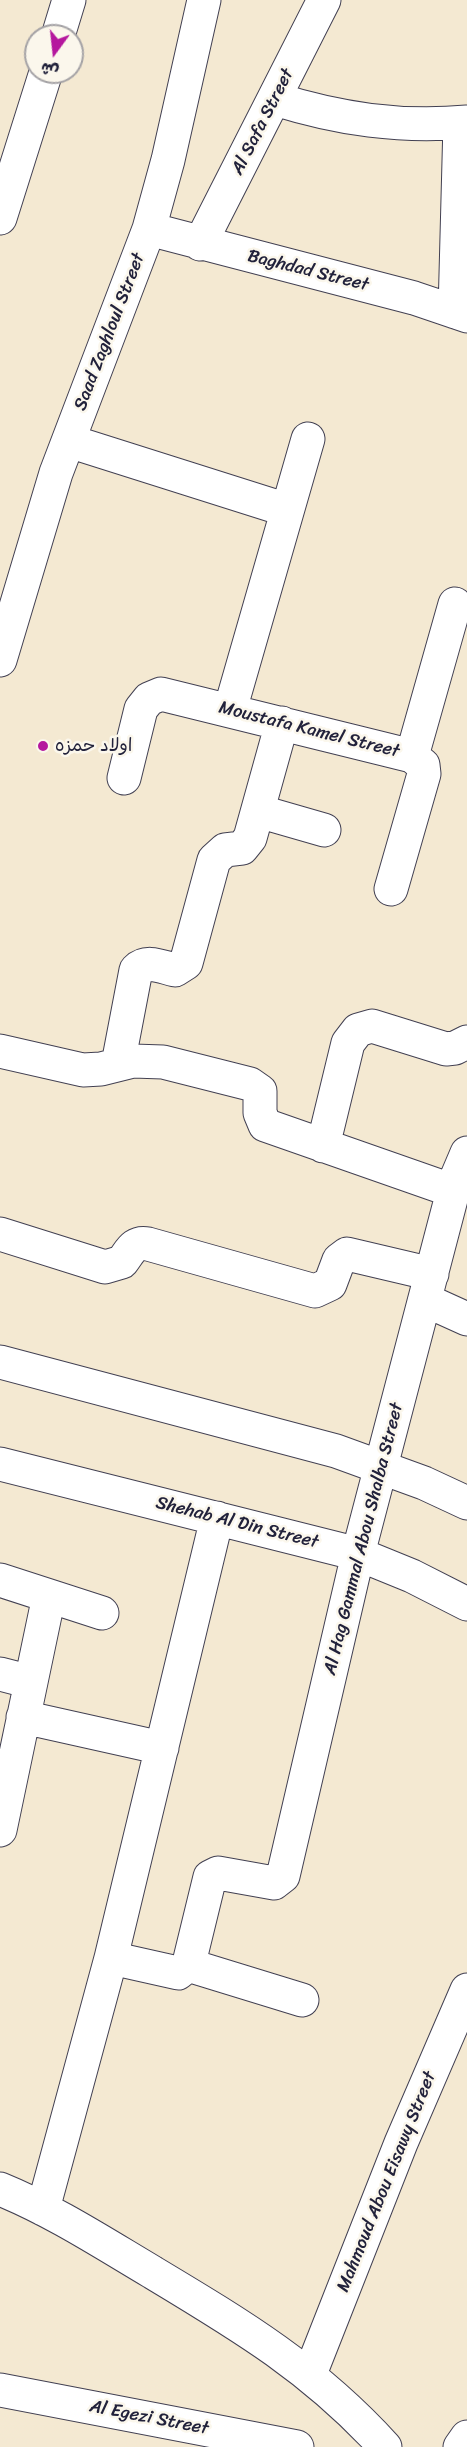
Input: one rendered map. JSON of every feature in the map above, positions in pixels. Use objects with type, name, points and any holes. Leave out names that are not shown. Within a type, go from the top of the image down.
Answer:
[{"type":"street","points":[[62,24],[69,0]]},
{"type":"street","name":"Saad Zaghloul Street","points":[[0,660],[39,525],[148,229],[168,160],[204,0]]},
{"type":"street","name":"Al Safa Street","points":[[201,244],[324,0]]},
{"type":"street","points":[[0,218],[42,84]]},
{"type":"street","points":[[275,99],[326,114],[378,123],[430,125],[463,122],[461,314]]},
{"type":"street","name":"Baghdad Street","points":[[148,229],[414,298],[461,314]]},
{"type":"street","points":[[230,710],[308,439]]},
{"type":"street","points":[[69,441],[287,510]]},
{"type":"street","points":[[412,756],[455,604]]},
{"type":"street","name":"Moustafa Kamel Street","points":[[124,778],[141,710],[149,699],[168,695],[412,756],[423,765],[424,774],[391,890]]},
{"type":"street","points":[[118,1064],[136,970],[150,963],[175,970],[183,967],[188,960],[212,865],[220,852],[246,846],[282,723]]},
{"type":"street","points":[[258,811],[324,831]]},
{"type":"street","points":[[323,1146],[348,1043],[358,1030],[372,1026],[446,1049],[462,1046],[467,1042]]},
{"type":"street","points":[[0,1050],[83,1070],[101,1070],[133,1061],[163,1062],[256,1086],[261,1097],[261,1120],[265,1125],[446,1188],[450,1193]]},
{"type":"street","name":"Al Hag Gammal Abou Shalba Street","points":[[188,1965],[210,1877],[218,1873],[274,1883],[284,1876],[358,1554],[450,1205],[450,1193],[467,1153]]},
{"type":"street","points":[[0,1234],[105,1267],[122,1262],[131,1247],[148,1244],[315,1291],[330,1284],[339,1260],[352,1253],[428,1287],[467,1319]]},
{"type":"street","points":[[0,1362],[336,1451],[424,1483],[467,1503]]},
{"type":"street","name":"Shehab Al Din Street","points":[[0,1464],[358,1554],[412,1576],[467,1604]]},
{"type":"street","points":[[44,2209],[111,1958],[217,1518]]},
{"type":"street","points":[[0,1580],[102,1613]]},
{"type":"street","points":[[0,1830],[49,1596]]},
{"type":"street","points":[[0,1674],[31,1682]]},
{"type":"street","points":[[23,1717],[162,1748]]},
{"type":"street","points":[[111,1958],[172,1973],[178,1973],[188,1965],[302,2000]]},
{"type":"street","name":"Mahmoud Abou Eisawy Street","points":[[310,2374],[401,2143],[467,1990]]},
{"type":"street","points":[[0,2189],[44,2209],[260,2337],[310,2374],[360,2420],[385,2447]]},
{"type":"street","name":"Al Egezi Street","points":[[0,2390],[297,2447]]},
{"type":"street","points":[[460,2447],[467,2438]]},
{"type":"place","name":"اولاد حمزه","points":[[43,746]]}]
